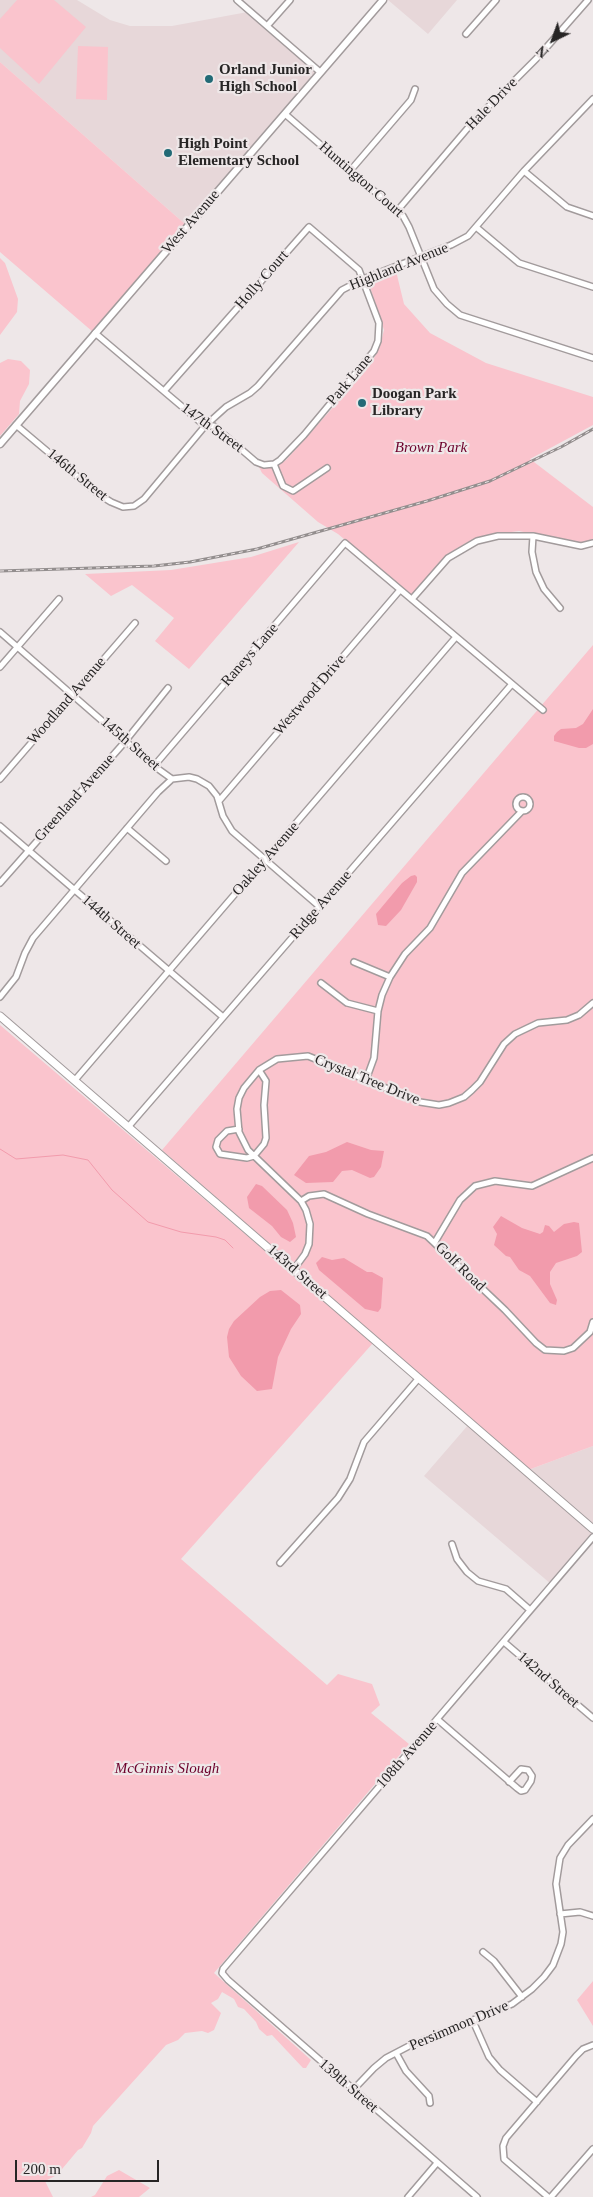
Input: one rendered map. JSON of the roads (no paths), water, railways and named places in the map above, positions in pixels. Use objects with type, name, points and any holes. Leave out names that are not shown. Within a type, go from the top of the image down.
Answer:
[{"type":"main road","name":"143rd Street","points":[[0,1016],[593,1529]]},
{"type":"street","points":[[237,0],[320,72]]},
{"type":"street","points":[[267,26],[290,0]]},
{"type":"street","name":"West Avenue","points":[[0,444],[383,0]]},
{"type":"street","points":[[466,34],[496,0]]},
{"type":"street","name":"Hale Drive","points":[[397,211],[473,122],[538,57],[588,0]]},
{"type":"street","points":[[350,171],[411,100],[415,89]]},
{"type":"street","name":"Highland Avenue","points":[[144,499],[205,426],[226,407],[250,393],[342,290],[363,279],[460,241],[476,227],[524,171],[593,99]]},
{"type":"street","name":"Huntington Court","points":[[285,114],[407,221],[434,290],[447,304],[460,314],[593,358]]},
{"type":"street","points":[[524,171],[567,207],[593,216]]},
{"type":"street","name":"Holly Court","points":[[164,391],[309,227],[359,270],[363,279]]},
{"type":"street","points":[[476,227],[519,263],[593,287]]},
{"type":"street","name":"Park Lane","points":[[274,464],[304,435],[374,351],[378,341],[379,324],[363,279]]},
{"type":"street","name":"147th Street","points":[[95,333],[205,426],[214,426],[256,462],[264,465],[274,464]]},
{"type":"street","name":"146th Street","points":[[16,426],[111,502],[123,506],[134,506],[144,499]]},
{"type":"street","points":[[274,464],[282,486],[293,491],[327,468]]},
{"type":"street","points":[[412,599],[448,558],[477,541],[498,536],[533,536],[580,546],[593,543]]},
{"type":"street","points":[[533,536],[532,552],[536,572],[544,588],[560,608]]},
{"type":"street","name":"Raneys Lane","points":[[154,766],[345,543],[400,590]]},
{"type":"street","points":[[400,590],[543,710]]},
{"type":"street","name":"Westwood Drive","points":[[219,801],[400,590]]},
{"type":"street","points":[[0,667],[59,599]]},
{"type":"street","name":"Woodland Avenue","points":[[0,779],[135,623]]},
{"type":"street","name":"145th Street","points":[[0,632],[154,766],[172,779],[188,777],[198,779],[209,786],[219,801],[223,816],[232,831],[320,907]]},
{"type":"street","name":"Oakley Avenue","points":[[74,1080],[456,637]]},
{"type":"street","name":"Ridge Avenue","points":[[129,1126],[512,684]]},
{"type":"street","name":"Greenland Avenue","points":[[0,883],[168,688]]},
{"type":"street","points":[[0,998],[16,977],[33,938],[164,785],[172,779]]},
{"type":"street","points":[[366,1080],[374,1058],[378,1011],[382,995],[390,977],[404,954],[430,928],[462,873],[522,811]]},
{"type":"street","name":"144th Street","points":[[0,826],[223,1017]]},
{"type":"street","points":[[127,828],[166,861]]},
{"type":"street","points":[[354,962],[390,977]]},
{"type":"street","points":[[321,983],[347,1003],[378,1011]]},
{"type":"street","name":"Crystal Tree Drive","points":[[294,1270],[305,1254],[311,1234],[310,1224],[301,1201],[254,1156],[244,1143],[239,1129],[237,1109],[239,1098],[244,1088],[259,1070],[277,1060],[308,1056],[420,1102],[439,1105],[449,1103],[464,1097],[480,1082],[504,1044],[515,1034],[538,1023],[567,1020],[579,1015],[593,1003]]},
{"type":"street","points":[[239,1129],[224,1134],[216,1143],[218,1151],[224,1156],[243,1159],[254,1156],[266,1138],[264,1095],[266,1081],[259,1070]]},
{"type":"street","points":[[435,1242],[460,1200],[475,1186],[495,1181],[532,1186],[593,1158]]},
{"type":"street","name":"Golf Road","points":[[301,1201],[309,1196],[324,1194],[368,1214],[422,1234],[435,1242],[505,1310],[536,1344],[545,1350],[564,1351],[573,1348],[590,1332],[593,1322]]},
{"type":"street","points":[[280,1563],[343,1491],[350,1479],[359,1451],[368,1436],[419,1378]]},
{"type":"street","name":"108th Avenue","points":[[222,1972],[593,1538]]},
{"type":"street","points":[[452,1544],[457,1559],[466,1572],[478,1581],[506,1590],[530,1610]]},
{"type":"street","name":"142nd Street","points":[[504,1642],[593,1718]]},
{"type":"street","points":[[437,1719],[509,1782],[523,1791],[528,1787],[532,1776],[528,1770],[521,1769],[509,1782]]},
{"type":"street","name":"Persimmon Drive","points":[[353,2090],[374,2068],[396,2053],[512,2004],[544,1977],[559,1955],[563,1932],[556,1884],[560,1858],[568,1845],[593,1819]]},
{"type":"street","points":[[560,1914],[580,1912],[593,1916]]},
{"type":"street","points":[[483,1952],[494,1961],[522,1997]]},
{"type":"street","name":"139th Street","points":[[222,1972],[228,1980],[477,2197]]},
{"type":"street","points":[[473,2021],[489,2057],[500,2070],[537,2102]]},
{"type":"street","points":[[593,2045],[583,2049],[506,2138],[502,2152],[504,2159],[550,2197],[593,2149]]},
{"type":"street","points":[[396,2053],[406,2071],[429,2096],[430,2103]]},
{"type":"street","points":[[408,2197],[437,2163]]},
{"type":"waterway","points":[[0,1149],[16,1159],[63,1155],[88,1160],[112,1190],[148,1222],[181,1232],[216,1237],[225,1240],[233,1248]]},
{"type":"railway","points":[[0,571],[154,566],[190,562],[257,549],[427,501],[490,481],[561,447],[593,429]]},
{"type":"place","name":"Orland Junior High School","points":[[209,79]]},
{"type":"place","name":"High Point Elementary School","points":[[168,153]]},
{"type":"place","name":"Doogan Park Library","points":[[362,403]]},
{"type":"park label","name":"Brown Park","points":[[431,448]]},
{"type":"park label","name":"McGinnis Slough","points":[[167,1769]]}]
